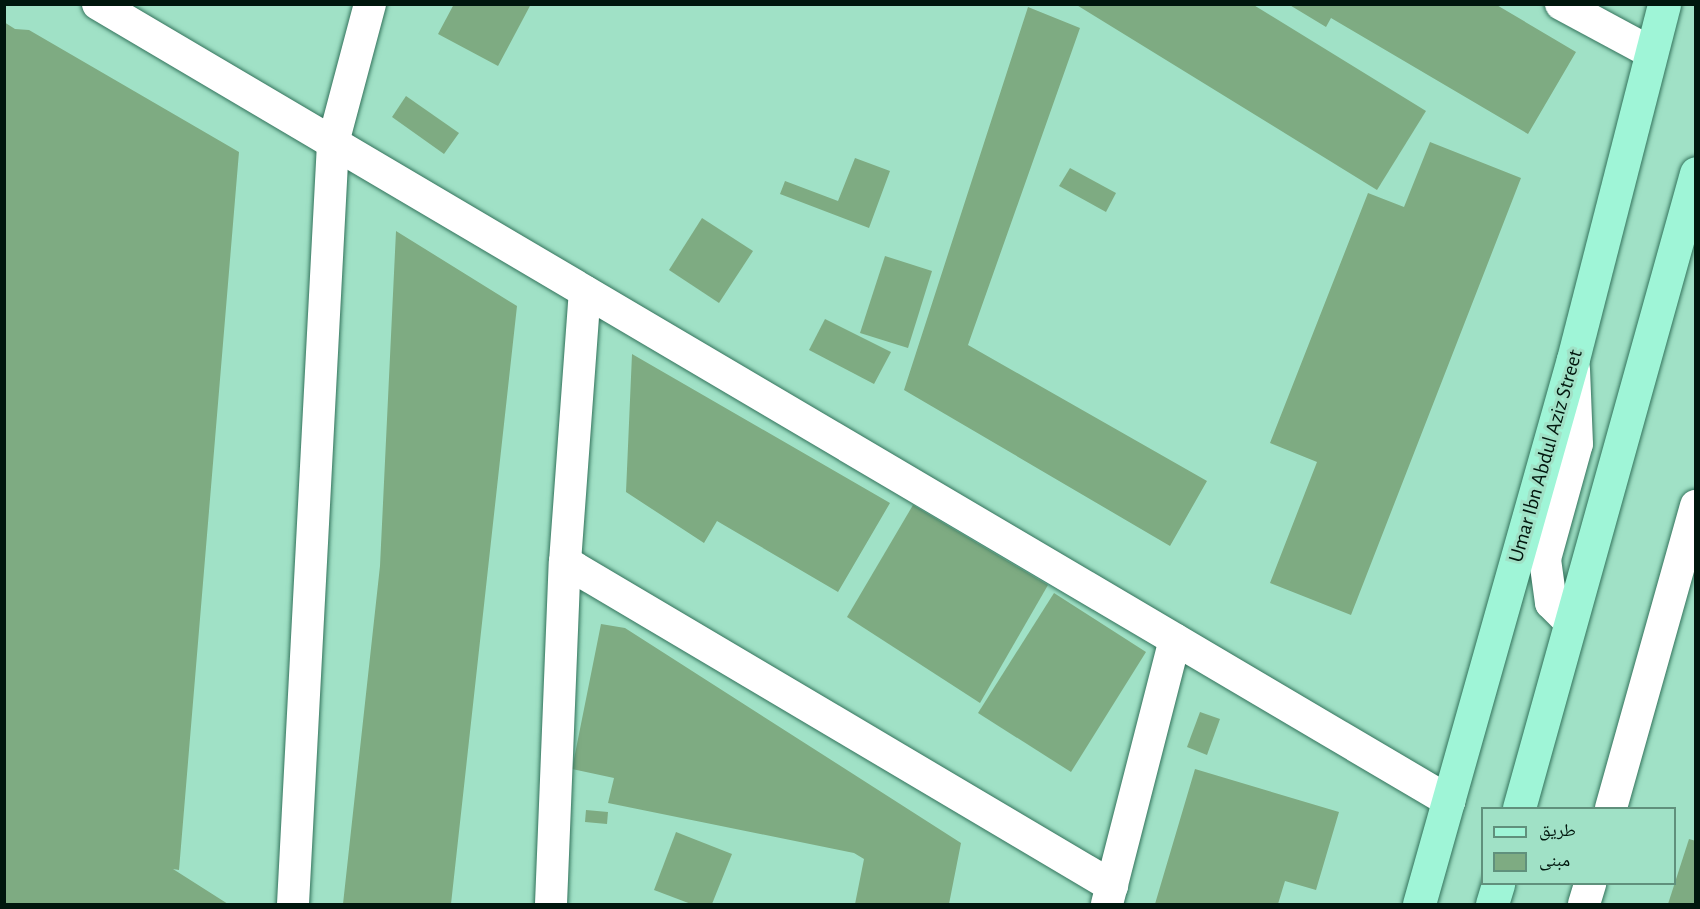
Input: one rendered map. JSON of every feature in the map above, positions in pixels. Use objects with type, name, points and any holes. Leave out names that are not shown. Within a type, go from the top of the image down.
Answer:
[{"type":"main road","name":"Umar Ibn Abdul Aziz Street","points":[[1419,904],[1573,359],[1664,4]]},
{"type":"main road","points":[[1519,807],[1695,173]]},
{"type":"main road","points":[[1492,904],[1498,885]]},
{"type":"street","points":[[98,4],[1449,801]]},
{"type":"street","points":[[293,904],[333,143],[370,4]]},
{"type":"street","points":[[1561,4],[1650,52]]},
{"type":"street","points":[[551,904],[566,562],[585,292]]},
{"type":"street","points":[[1570,623],[1551,603],[1545,559],[1577,444],[1573,359]]},
{"type":"street","points":[[1611,807],[1695,506]]},
{"type":"street","points":[[566,562],[1109,895],[1175,640]]},
{"type":"street","points":[[1584,904],[1590,885]]},
{"type":"building","points":[[454,4],[531,4],[498,66],[438,34]]},
{"type":"building","points":[[1075,4],[1252,4],[1426,111],[1377,190]]},
{"type":"building","points":[[1288,4],[1495,4],[1576,52],[1528,134],[1331,18],[1326,27]]},
{"type":"building","points":[[1028,7],[1080,28],[968,345],[1207,481],[1170,546],[904,390]]},
{"type":"building","points":[[4,22],[15,29],[29,30],[239,152],[179,870],[173,869],[228,904],[4,904]]},
{"type":"building","points":[[406,96],[459,133],[444,154],[392,117]]},
{"type":"building","points":[[1430,142],[1521,178],[1351,615],[1270,583],[1317,462],[1270,443],[1368,193],[1404,207]]},
{"type":"building","points":[[855,158],[890,171],[869,228],[780,194],[785,181],[838,201]]},
{"type":"building","points":[[1070,168],[1116,193],[1106,212],[1059,186]]},
{"type":"building","points":[[702,218],[753,251],[719,303],[669,270]]},
{"type":"building","points":[[396,231],[517,306],[451,904],[343,904],[380,566]]},
{"type":"building","points":[[885,256],[932,271],[908,348],[860,333]]},
{"type":"building","points":[[825,319],[891,352],[874,384],[809,350]]},
{"type":"building","points":[[632,354],[890,503],[838,592],[717,521],[704,543],[626,492]]},
{"type":"building","points":[[913,505],[1048,585],[980,703],[847,617]]},
{"type":"building","points":[[1054,593],[1146,652],[1071,772],[978,713]]},
{"type":"building","points":[[601,624],[625,628],[961,843],[949,904],[855,904],[864,859],[854,853],[608,803],[614,778],[572,769]]},
{"type":"building","points":[[1200,712],[1220,719],[1207,755],[1187,747]]},
{"type":"building","points":[[1195,769],[1339,812],[1316,890],[1285,881],[1278,904],[1155,904]]},
{"type":"building","points":[[586,810],[608,812],[607,824],[585,822]]},
{"type":"building","points":[[676,832],[732,854],[712,904],[691,904],[654,890]]},
{"type":"building","points":[[1689,839],[1696,841],[1696,904],[1668,904]]}]
